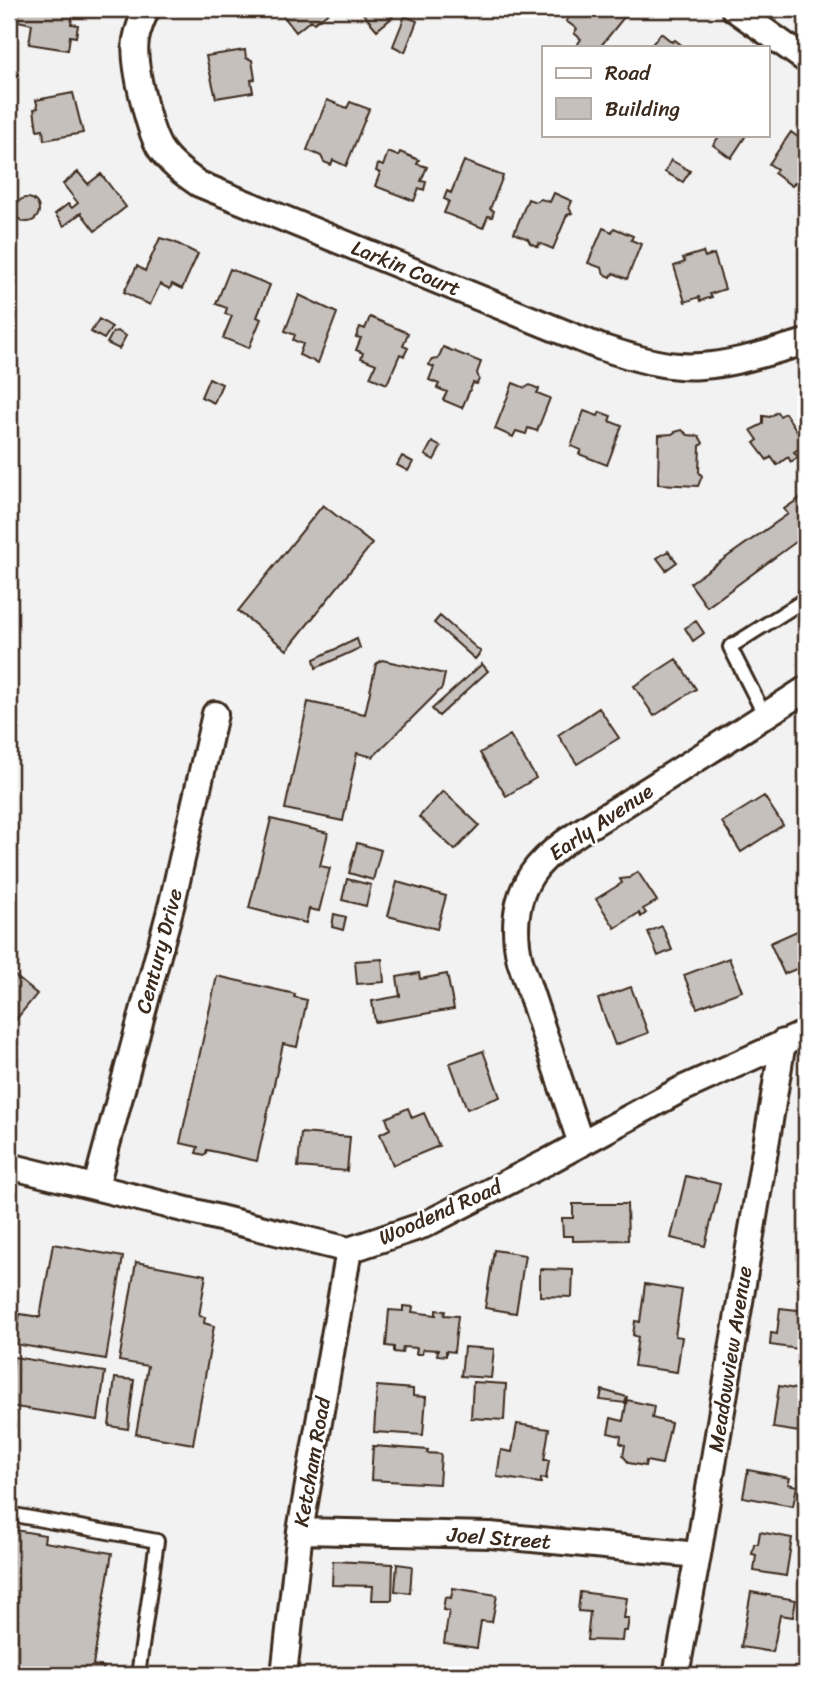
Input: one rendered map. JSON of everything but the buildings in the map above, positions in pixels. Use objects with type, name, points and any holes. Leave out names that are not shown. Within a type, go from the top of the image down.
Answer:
[{"type":"street","name":"Larkin Court","points":[[147,9],[136,40],[135,54],[150,123],[158,145],[167,159],[199,184],[600,347],[639,360],[699,367],[806,342]]},
{"type":"street","points":[[734,9],[806,60]]},
{"type":"street","name":"Early Avenue","points":[[581,1144],[515,941],[515,920],[521,896],[532,873],[570,839],[806,689]]},
{"type":"street","name":"Century Drive","points":[[96,1186],[172,903],[215,715]]},
{"type":"street","name":"Woodend Road","points":[[349,1250],[424,1224],[682,1089],[806,1033]]},
{"type":"street","name":"Meadowview Avenue","points":[[676,1675],[783,1042]]},
{"type":"street","points":[[9,1166],[349,1250]]},
{"type":"street","name":"Ketcham Road","points":[[284,1675],[300,1531],[349,1250]]},
{"type":"street","name":"Joel Street","points":[[300,1531],[490,1535],[698,1555]]},
{"type":"lane","points":[[765,716],[730,647],[806,599]]},
{"type":"lane","points":[[9,1514],[157,1541],[138,1675]]}]
